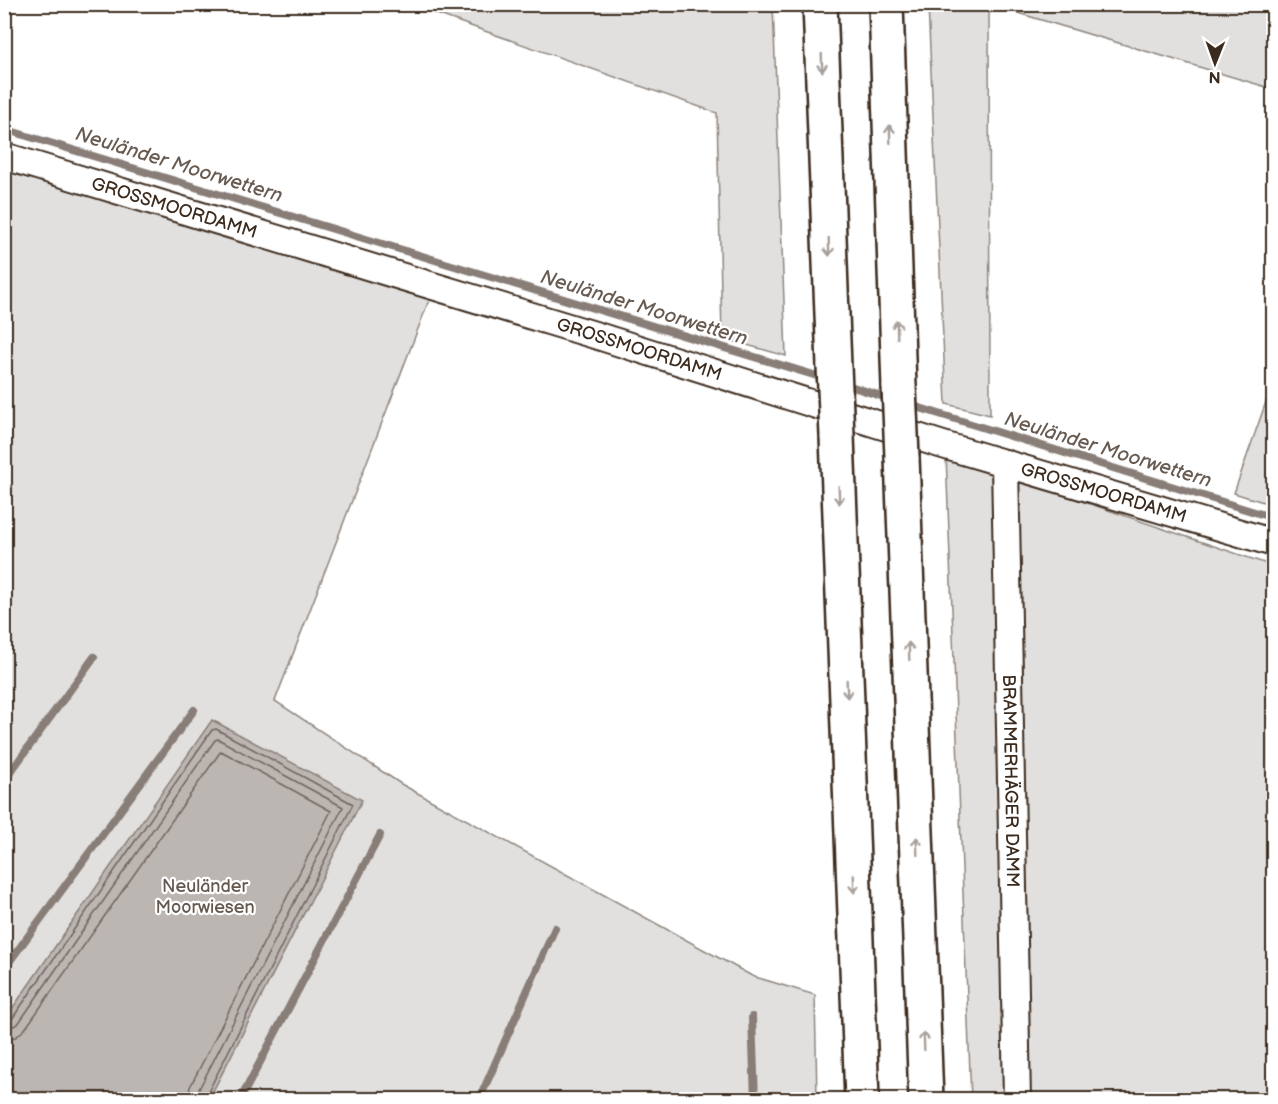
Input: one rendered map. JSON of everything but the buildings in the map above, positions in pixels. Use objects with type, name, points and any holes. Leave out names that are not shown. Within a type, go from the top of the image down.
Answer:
[{"type":"highway","points":[[820,4],[862,1100]]},
{"type":"highway","points":[[886,4],[926,1100]]},
{"type":"street","name":"GROSSMOORDAMM","points":[[4,156],[1005,463],[1274,543]]},
{"type":"street","name":"BRAMMERHÄGER DAMM","points":[[1005,463],[1017,1100]]},
{"type":"green space","points":[[411,5],[773,5],[786,356],[722,338],[717,113]]},
{"type":"green space","points":[[928,5],[989,5],[990,415],[946,404]]},
{"type":"green space","points":[[991,5],[1273,5],[1273,89]]},
{"type":"green space","name":"Neuländer Moorwiesen","points":[[5,142],[436,282],[275,701],[401,784],[752,976],[815,995],[817,1099],[5,1100]]},
{"type":"green space","points":[[1273,382],[1273,505],[1234,493]]},
{"type":"green space","points":[[946,455],[1273,566],[1273,1099],[971,1099]]},
{"type":"water","points":[[212,720],[362,800],[209,1099],[5,1099],[5,1019]]},
{"type":"waterway","name":"Neuländer Moorwettern","points":[[4,129],[827,379]]},
{"type":"waterway","name":"Neuländer Moorwettern","points":[[844,384],[893,400]]},
{"type":"waterway","name":"Neuländer Moorwettern","points":[[907,404],[1274,518]]},
{"type":"waterway","points":[[4,781],[94,657]]},
{"type":"waterway","points":[[4,969],[194,710]]},
{"type":"waterway","points":[[240,1100],[380,835]]},
{"type":"waterway","points":[[479,1100],[555,928]]},
{"type":"waterway","points":[[752,1017],[755,1100]]}]
